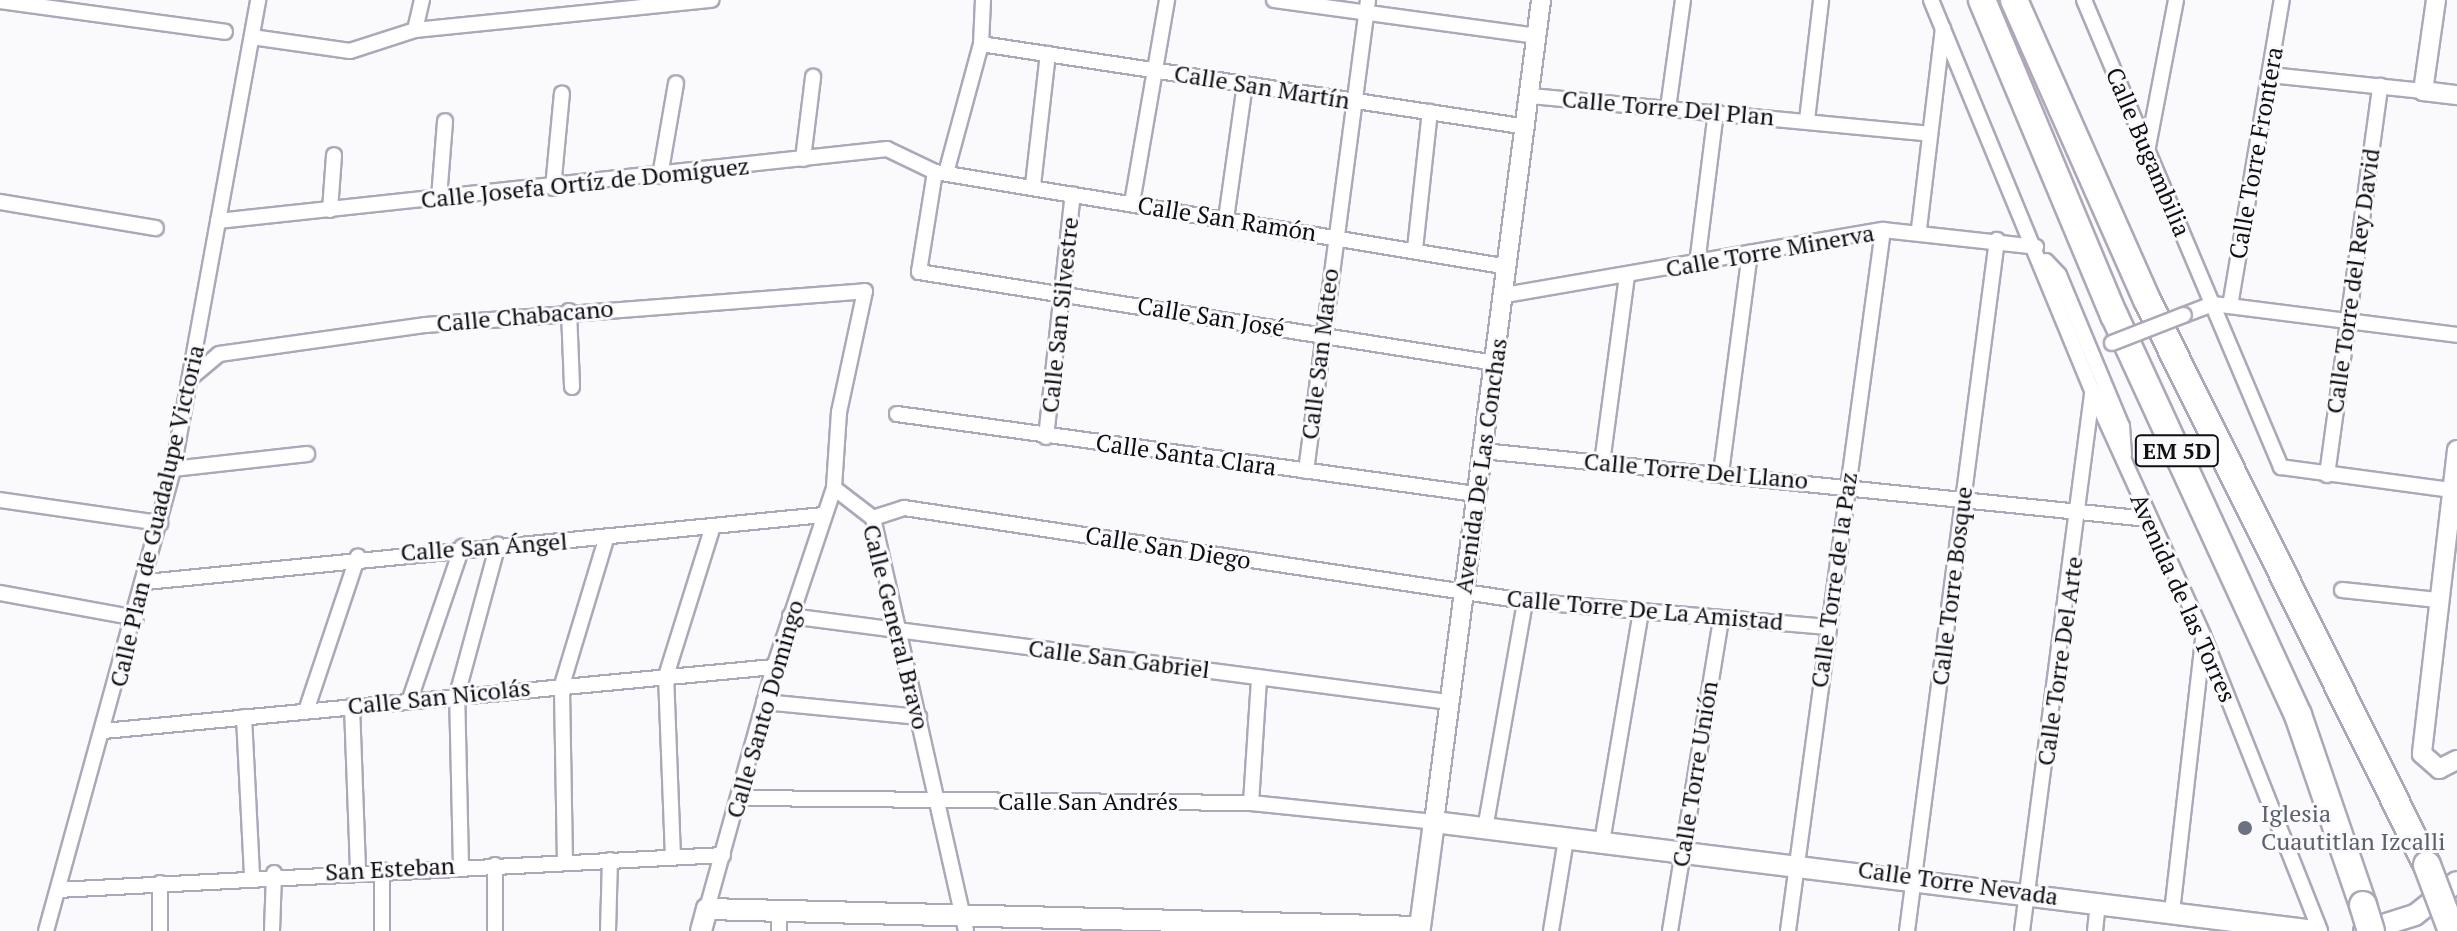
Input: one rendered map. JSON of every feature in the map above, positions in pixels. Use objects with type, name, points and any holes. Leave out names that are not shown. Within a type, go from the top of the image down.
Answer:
[{"type":"highway","name":"EM 5D","points":[[1982,0],[2114,315],[2298,715],[2363,918],[2371,931]]},
{"type":"highway","name":"EM 5D","points":[[2014,0],[2147,300],[2427,865],[2452,931]]},
{"type":"main road","name":"Calle Torre Nevada","points":[[1434,822],[1916,877],[2172,912],[2216,924],[2317,931]]},
{"type":"main road","name":"Avenida De Las Conchas","points":[[1421,929],[1434,822]]},
{"type":"main road","points":[[2363,918],[2415,915],[2457,882]]},
{"type":"main road","points":[[707,909],[779,908],[872,921],[964,924],[1421,929]]},
{"type":"main road","name":"Calle Santo Domingo","points":[[701,931],[707,909]]},
{"type":"street","name":"Calle Plan de Guadalupe Victoria","points":[[46,931],[146,582],[173,469],[193,376],[258,0]]},
{"type":"street","points":[[415,30],[422,0]]},
{"type":"street","points":[[252,37],[336,52],[415,30],[711,0]]},
{"type":"street","points":[[941,172],[981,44],[983,0]]},
{"type":"street","points":[[1132,203],[1167,0]]},
{"type":"street","points":[[1274,0],[1367,7],[1536,36]]},
{"type":"street","name":"Avenida De Las Conchas","points":[[1434,822],[1527,127],[1541,0]]},
{"type":"street","points":[[1668,108],[1683,0]]},
{"type":"street","name":"Calle Torre Del Plan","points":[[1807,120],[1821,0]]},
{"type":"street","name":"Avenida de las Torres","points":[[1931,0],[2038,251],[2092,390],[2203,635],[2317,931]]},
{"type":"street","name":"Calle Bugambilia","points":[[2084,0],[2276,458],[2289,471],[2327,475]]},
{"type":"street","points":[[2147,152],[2176,0]]},
{"type":"street","name":"Calle Torre Frontera","points":[[2230,306],[2282,0]]},
{"type":"street","points":[[2423,91],[2436,0]]},
{"type":"street","points":[[0,1],[225,32]]},
{"type":"street","name":"Calle San Mateo","points":[[1306,471],[1367,7]]},
{"type":"street","points":[[1919,229],[1943,28]]},
{"type":"street","name":"Calle San Martín","points":[[981,44],[1527,127]]},
{"type":"street","points":[[1033,185],[1048,54]]},
{"type":"street","points":[[2270,75],[2457,95]]},
{"type":"street","points":[[803,159],[813,77]]},
{"type":"street","points":[[660,176],[676,83]]},
{"type":"street","points":[[1226,219],[1245,84]]},
{"type":"street","name":"Calle Torre del Rey David","points":[[2327,475],[2380,86]]},
{"type":"street","points":[[553,188],[562,93]]},
{"type":"street","name":"Calle Torre Del Plan","points":[[1530,96],[1716,111],[1929,134]]},
{"type":"street","points":[[1697,264],[1716,111]]},
{"type":"street","points":[[1415,249],[1430,112]]},
{"type":"street","points":[[439,198],[445,121]]},
{"type":"street","name":"Calle Josefa Ortíz de Domíguez","points":[[218,221],[553,188],[887,149],[941,172]]},
{"type":"street","points":[[330,210],[334,155]]},
{"type":"street","name":"Calle San Ramón","points":[[941,172],[1508,267]]},
{"type":"street","name":"Calle San José","points":[[941,172],[916,263],[927,274],[1495,363]]},
{"type":"street","name":"Calle San Silvestre","points":[[1046,437],[1073,194]]},
{"type":"street","points":[[0,202],[156,228]]},
{"type":"street","name":"Calle Torre Minerva","points":[[1505,295],[1883,230],[1919,229],[1997,240],[2038,251]]},
{"type":"street","name":"Calle Torre de la Paz","points":[[1788,931],[1883,230]]},
{"type":"street","name":"Calle Torre Bosque","points":[[1907,931],[1997,240]]},
{"type":"street","points":[[2038,251],[2059,275],[2122,426],[2125,467]]},
{"type":"street","points":[[1721,473],[1750,253]]},
{"type":"street","points":[[1602,463],[1627,276]]},
{"type":"street","name":"Calle Chabacano","points":[[193,376],[219,354],[569,311],[865,291],[839,412],[834,488]]},
{"type":"street","points":[[2091,352],[2213,304],[2457,335]]},
{"type":"street","points":[[569,311],[572,387]]},
{"type":"street","name":"Calle Torre Del Arte","points":[[2022,931],[2080,512],[2092,390]]},
{"type":"street","name":"Calle Santa Clara","points":[[897,414],[1476,494]]},
{"type":"street","points":[[2457,450],[2437,600],[2422,754],[2439,769],[2457,760]]},
{"type":"street","name":"Calle Torre Del Llano","points":[[1483,451],[2148,519]]},
{"type":"street","points":[[173,469],[307,454]]},
{"type":"street","points":[[2327,475],[2452,490]]},
{"type":"street","name":"Calle Santo Domingo","points":[[707,909],[774,667],[834,488]]},
{"type":"street","name":"Calle General Bravo","points":[[834,488],[873,518],[897,630],[940,801],[964,924]]},
{"type":"street","points":[[0,500],[160,523]]},
{"type":"street","name":"Calle San Diego","points":[[873,518],[904,508],[1463,592]]},
{"type":"street","name":"Calle San Ángel","points":[[146,582],[358,556],[606,539],[823,515]]},
{"type":"street","points":[[673,857],[666,676],[713,526]]},
{"type":"street","points":[[565,862],[562,685],[606,539]]},
{"type":"street","points":[[461,866],[457,695],[498,544]]},
{"type":"street","points":[[410,699],[462,547]]},
{"type":"street","points":[[306,711],[358,556]]},
{"type":"street","points":[[2342,590],[2437,600]]},
{"type":"street","name":"Calle Torre De La Amistad","points":[[1463,592],[1525,601],[1827,627]]},
{"type":"street","points":[[0,593],[136,618]]},
{"type":"street","points":[[1485,829],[1525,601]]},
{"type":"street","points":[[1602,842],[1641,611]]},
{"type":"street","name":"Calle San Gabriel","points":[[790,616],[1449,702]]},
{"type":"street","name":"Calle Torre Unión","points":[[1670,931],[1721,618]]},
{"type":"street","points":[[2172,912],[2203,635]]},
{"type":"street","name":"Calle San Nicolás","points":[[104,731],[410,699],[774,667]]},
{"type":"street","points":[[1251,803],[1259,678]]},
{"type":"street","points":[[764,702],[919,717]]},
{"type":"street","points":[[352,706],[358,871]]},
{"type":"street","points":[[244,717],[252,875]]},
{"type":"street","name":"Calle San Andrés","points":[[740,798],[1251,803],[1434,822]]},
{"type":"street","points":[[1551,931],[1566,839]]},
{"type":"street","name":"San Esteban","points":[[58,890],[274,873],[723,855]]},
{"type":"street","points":[[608,931],[610,860]]},
{"type":"street","points":[[495,865],[495,931]]},
{"type":"street","points":[[382,870],[382,931]]},
{"type":"street","points":[[272,931],[274,873]]},
{"type":"street","points":[[160,883],[160,931]]},
{"type":"street","points":[[2095,931],[2098,902]]},
{"type":"street","points":[[779,908],[779,931]]},
{"type":"place","name":"Iglesia Cuautitlan Izcalli","points":[[2245,828]]}]
